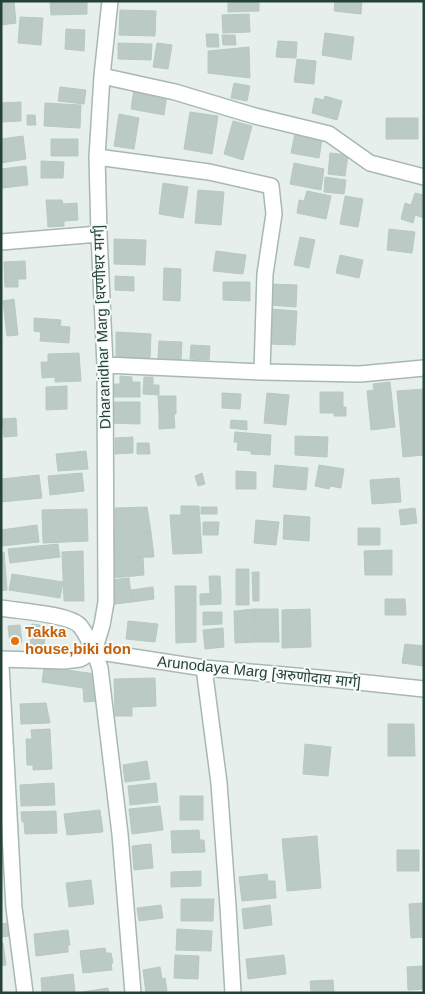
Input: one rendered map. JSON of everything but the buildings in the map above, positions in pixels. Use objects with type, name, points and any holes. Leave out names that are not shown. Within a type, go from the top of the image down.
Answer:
[{"type":"street","name":"Dharanidhar Marg [धरणीधर मार्ग]","points":[[94,651],[102,625],[106,602],[105,365],[97,157],[102,76],[110,1]]},
{"type":"street","points":[[102,76],[174,92],[255,116],[329,134],[370,163],[424,177]]},
{"type":"street","points":[[97,157],[209,172],[271,186],[274,214],[265,274],[262,372]]},
{"type":"street","points":[[1,242],[99,234]]},
{"type":"street","points":[[105,365],[360,374],[424,368]]},
{"type":"street","points":[[1,608],[62,617],[80,625],[94,651],[100,668],[115,790],[134,993]]},
{"type":"street","points":[[1,659],[64,661],[80,659],[94,651]]},
{"type":"street","name":"Arunodaya Marg [अरुणोदा‍य मार्ग]","points":[[94,651],[204,668],[424,689]]},
{"type":"street","points":[[1,666],[8,903],[25,993]]},
{"type":"street","points":[[204,668],[219,783],[233,993]]},
{"type":"place","name":"Takka house,biki don","points":[[15,641]]}]
